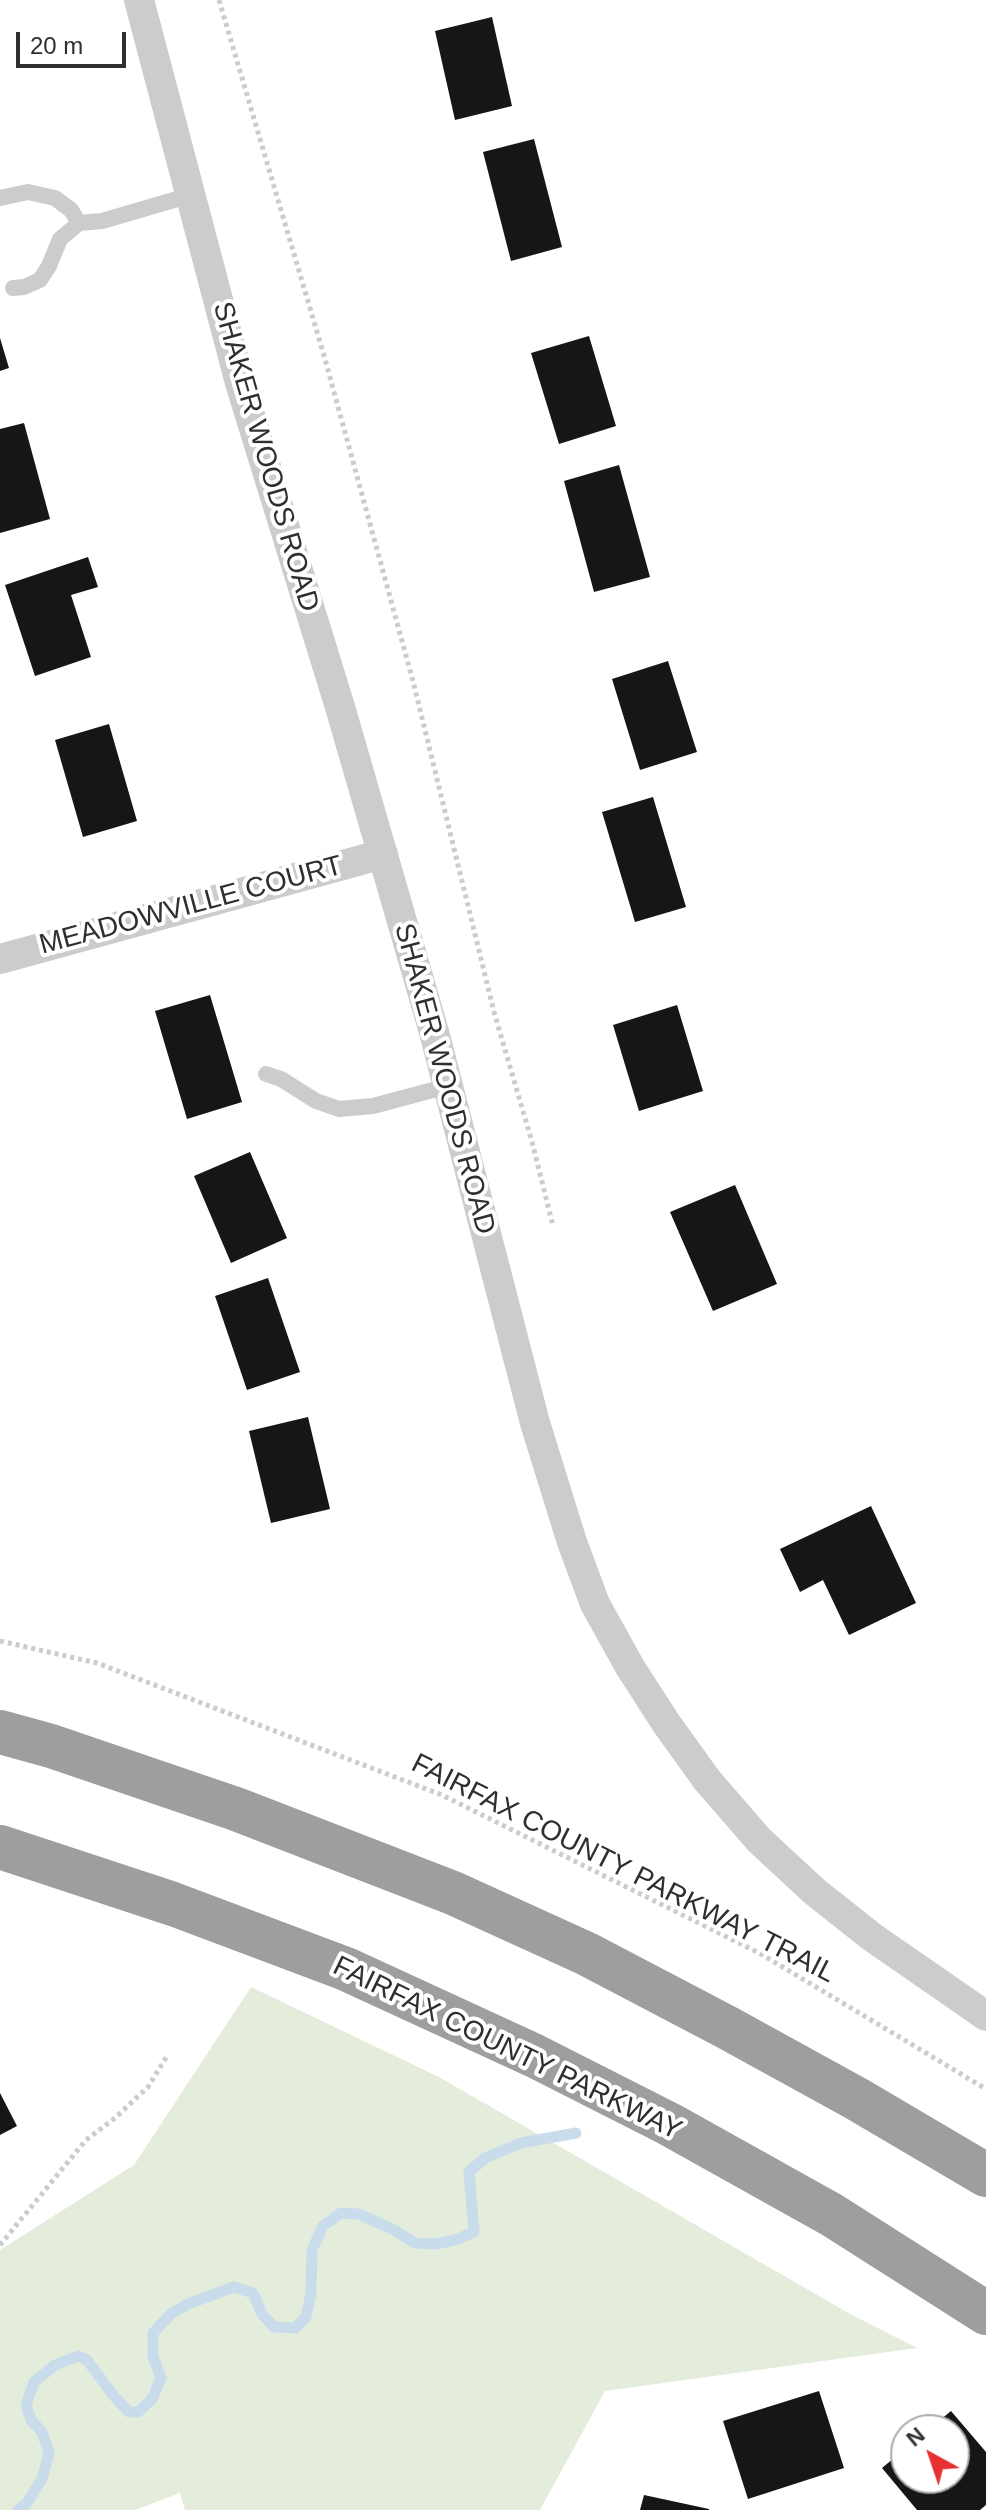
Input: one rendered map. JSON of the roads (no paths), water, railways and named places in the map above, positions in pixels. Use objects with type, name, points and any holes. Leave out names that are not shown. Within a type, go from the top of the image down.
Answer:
[{"type":"highway","points":[[0,1732],[51,1746],[236,1809],[453,1893],[587,1954],[728,2028],[986,2175]]},
{"type":"highway","name":"FAIRFAX COUNTY PARKWAY","points":[[0,1847],[173,1904],[346,1969],[535,2056],[669,2124],[832,2215],[986,2313]]},
{"type":"street","name":"SHAKER WOODS ROAD","points":[[139,0],[240,383],[383,854],[448,1086],[531,1408],[567,1529],[595,1604],[666,1723],[707,1780],[759,1840],[814,1891],[872,1937],[986,2016]]},
{"type":"street","name":"MEADOWVILLE COURT","points":[[0,959],[383,854]]},
{"type":"lane","points":[[0,198],[28,192],[55,198],[71,210],[79,223]]},
{"type":"lane","points":[[13,288],[40,280],[60,239],[79,223],[102,221],[191,195]]},
{"type":"lane","points":[[266,1074],[281,1079],[316,1101],[339,1109],[373,1106],[448,1086]]},
{"type":"waterway","points":[[18,2510],[27,2503],[42,2479],[49,2453],[42,2432],[31,2420],[26,2405],[34,2382],[55,2365],[78,2356],[87,2360],[129,2412],[138,2412],[152,2399],[161,2378],[153,2357],[153,2333],[172,2313],[234,2287],[253,2293],[262,2314],[274,2327],[295,2328],[306,2317],[311,2293],[312,2250],[323,2226],[341,2213],[359,2214],[415,2243],[435,2244],[455,2240],[474,2232],[469,2172],[485,2158],[521,2143],[576,2133]]}]
